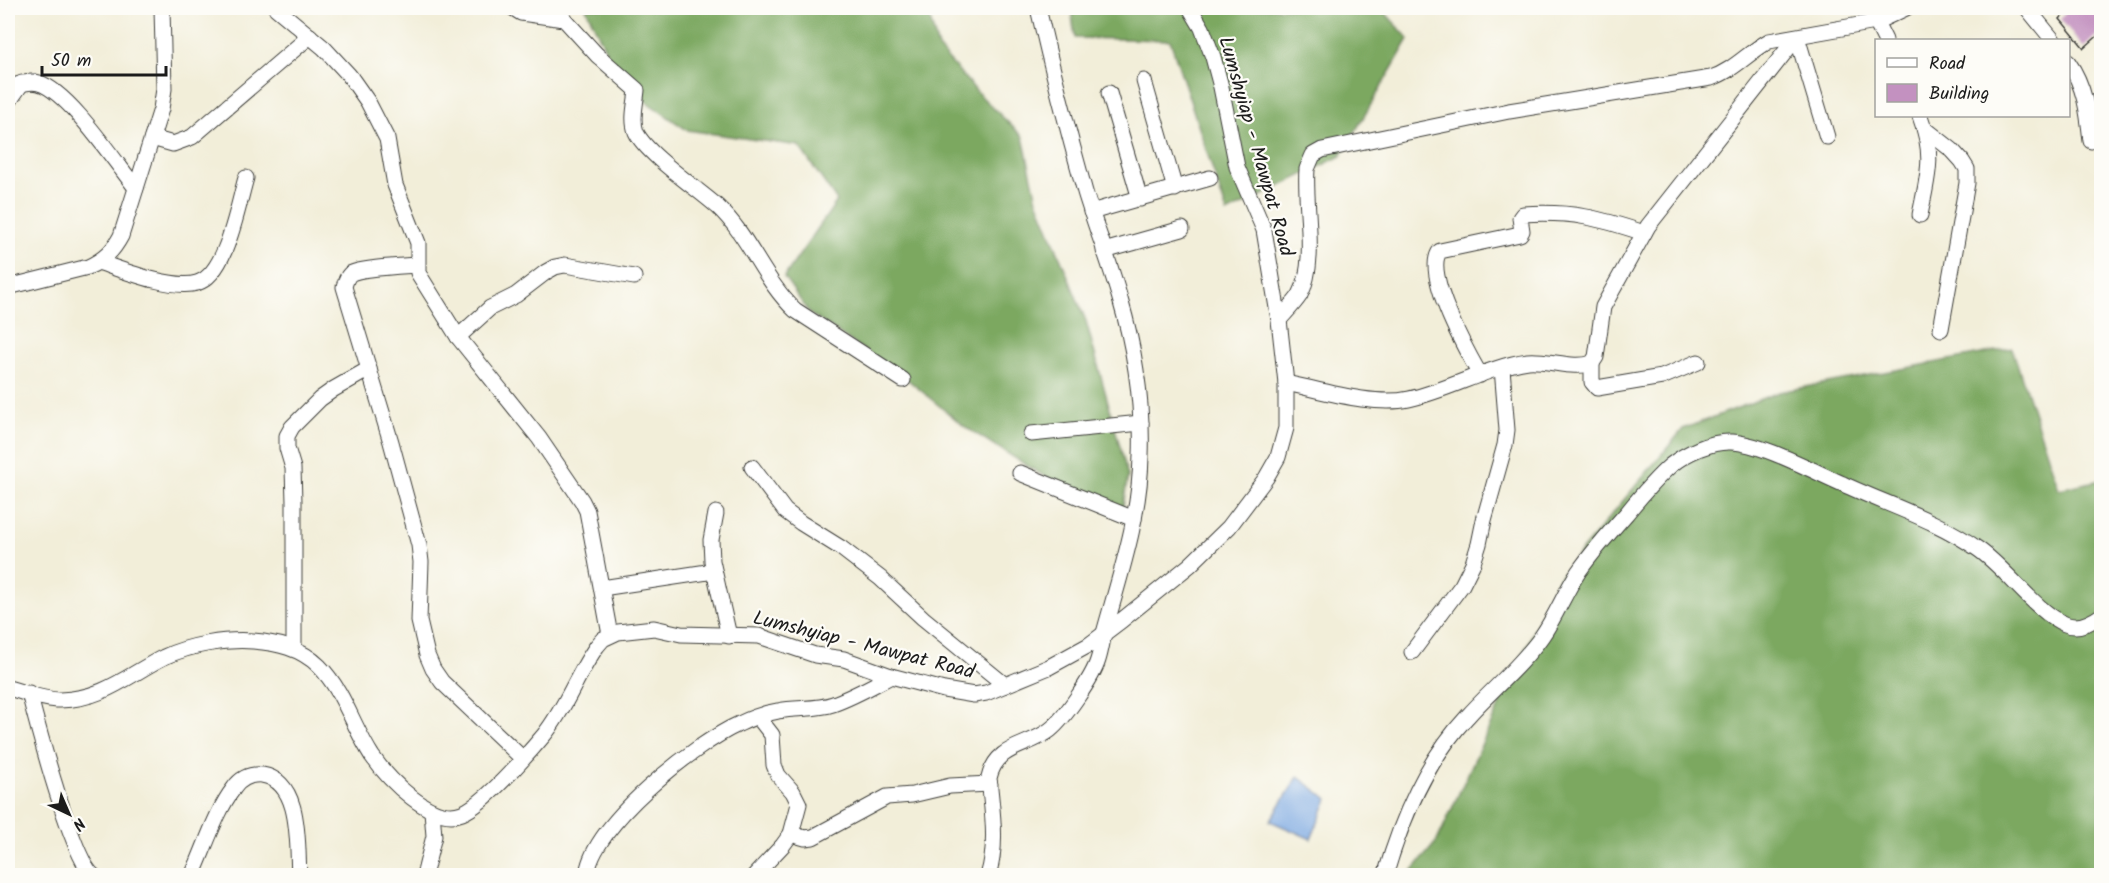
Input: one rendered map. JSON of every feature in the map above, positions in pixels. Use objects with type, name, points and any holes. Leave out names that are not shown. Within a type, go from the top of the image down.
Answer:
[{"type":"street","points":[[8,287],[88,267],[98,262],[114,248],[121,236],[161,109],[164,89],[162,8]]},
{"type":"street","points":[[8,687],[53,700],[75,699],[118,685],[164,657],[194,647],[251,641],[294,649],[319,665],[331,680],[372,756],[383,769],[424,807],[447,816],[464,813],[472,808],[545,733],[555,720],[597,645],[610,635],[587,511],[582,501],[539,438],[459,337],[418,273],[418,243],[395,185],[387,139],[368,102],[349,75],[324,48],[276,8]]},
{"type":"street","points":[[513,8],[521,13],[562,13],[597,55],[637,90],[634,126],[640,138],[659,158],[719,208],[747,242],[783,298],[795,310],[903,380]]},
{"type":"street","points":[[987,876],[994,845],[991,770],[1001,756],[1048,732],[1064,716],[1095,669],[1118,587],[1140,484],[1141,423],[1129,330],[1091,212],[1055,81],[1038,8]]},
{"type":"street","name":"Lumshyiap - Mawpat Road","points":[[610,635],[654,628],[681,634],[759,636],[815,655],[844,659],[891,676],[944,690],[974,695],[1049,667],[1104,635],[1190,565],[1229,527],[1266,478],[1278,457],[1283,443],[1287,407],[1286,383],[1264,230],[1237,167],[1213,57],[1202,28],[1190,8]]},
{"type":"street","points":[[1278,320],[1300,294],[1305,281],[1308,252],[1306,169],[1313,155],[1322,150],[1509,111],[1711,78],[1723,74],[1756,48],[1769,41],[1876,22],[1906,8]]},
{"type":"street","points":[[2027,8],[2052,39]]},
{"type":"street","points":[[1876,22],[1884,39]]},
{"type":"street","points":[[152,138],[173,144],[192,137],[310,36]]},
{"type":"street","points":[[1797,37],[1827,137]]},
{"type":"street","points":[[1698,362],[1662,377],[1597,388],[1592,382],[1592,363],[1596,357],[1604,307],[1644,233],[1797,37]]},
{"type":"street","points":[[2070,66],[2085,99],[2091,141]]},
{"type":"street","points":[[1144,81],[1175,189]]},
{"type":"street","points":[[8,103],[15,86],[37,82],[50,88],[69,103],[136,188]]},
{"type":"street","points":[[1109,93],[1140,199]]},
{"type":"street","points":[[1920,215],[1930,153],[1922,122]]},
{"type":"street","points":[[1922,122],[1952,150],[1967,170],[1967,183],[1941,329]]},
{"type":"street","points":[[98,262],[150,280],[196,283],[205,279],[221,259],[246,178]]},
{"type":"street","points":[[1091,212],[1210,178]]},
{"type":"street","points":[[1480,375],[1448,313],[1436,263],[1437,254],[1440,251],[1520,234],[1522,231],[1520,218],[1523,214],[1552,213],[1588,216],[1644,233]]},
{"type":"street","points":[[1104,251],[1182,229]]},
{"type":"street","points":[[417,265],[360,271],[347,277],[344,287],[391,442],[419,545],[421,562],[419,621],[427,655],[442,682],[522,758]]},
{"type":"street","points":[[459,337],[490,308],[516,295],[555,267],[565,265],[634,277]]},
{"type":"street","points":[[1286,383],[1385,402],[1408,400],[1502,368],[1540,360],[1583,365],[1592,363]]},
{"type":"street","points":[[1412,652],[1461,585],[1476,554],[1506,445],[1508,430],[1502,368]]},
{"type":"street","points":[[294,649],[293,490],[287,436],[292,427],[320,399],[369,369]]},
{"type":"street","points":[[1030,434],[1141,423]]},
{"type":"street","points":[[1384,876],[1408,808],[1426,771],[1444,744],[1465,718],[1534,646],[1579,572],[1639,499],[1670,466],[1687,454],[1712,445],[1730,442],[1760,449],[1952,532],[2000,567],[2050,616],[2067,625],[2082,626],[2102,615]]},
{"type":"street","points":[[752,467],[785,511],[841,548],[880,578],[922,618],[1005,685]]},
{"type":"street","points":[[1020,473],[1134,519]]},
{"type":"street","points":[[716,513],[711,540],[714,571],[729,636]]},
{"type":"street","points":[[602,588],[714,571]]},
{"type":"street","points":[[587,876],[591,857],[624,813],[690,753],[739,724],[778,711],[833,704],[891,676]]},
{"type":"street","points":[[29,693],[50,771],[82,859],[92,875]]},
{"type":"street","points":[[754,876],[783,846],[791,834],[799,804],[778,775],[774,765],[772,735],[758,717]]},
{"type":"street","points":[[192,876],[226,798],[241,780],[260,775],[270,777],[280,783],[288,792],[293,804],[299,876]]},
{"type":"street","points":[[791,834],[805,838],[813,837],[887,797],[912,795],[950,786],[990,784]]},
{"type":"street","points":[[424,876],[434,836],[432,811]]},
{"type":"green space","points":[[586,8],[927,8],[938,48],[980,95],[1023,137],[1037,200],[1086,321],[1128,476],[1121,518],[1039,473],[965,427],[902,375],[810,314],[784,277],[837,201],[799,146],[687,130],[622,85]]},
{"type":"green space","points":[[1071,8],[1381,8],[1409,39],[1341,156],[1227,213],[1170,40],[1075,38]]},
{"type":"green space","points":[[2012,348],[2059,489],[2101,480],[2101,875],[1408,876],[1437,841],[1557,580],[1683,429],[1779,392]]},
{"type":"water","points":[[1298,777],[1328,799],[1311,839],[1270,821]]},
{"type":"building","points":[[2069,8],[2095,8],[2102,13],[2102,32],[2084,48],[2060,19]]}]
